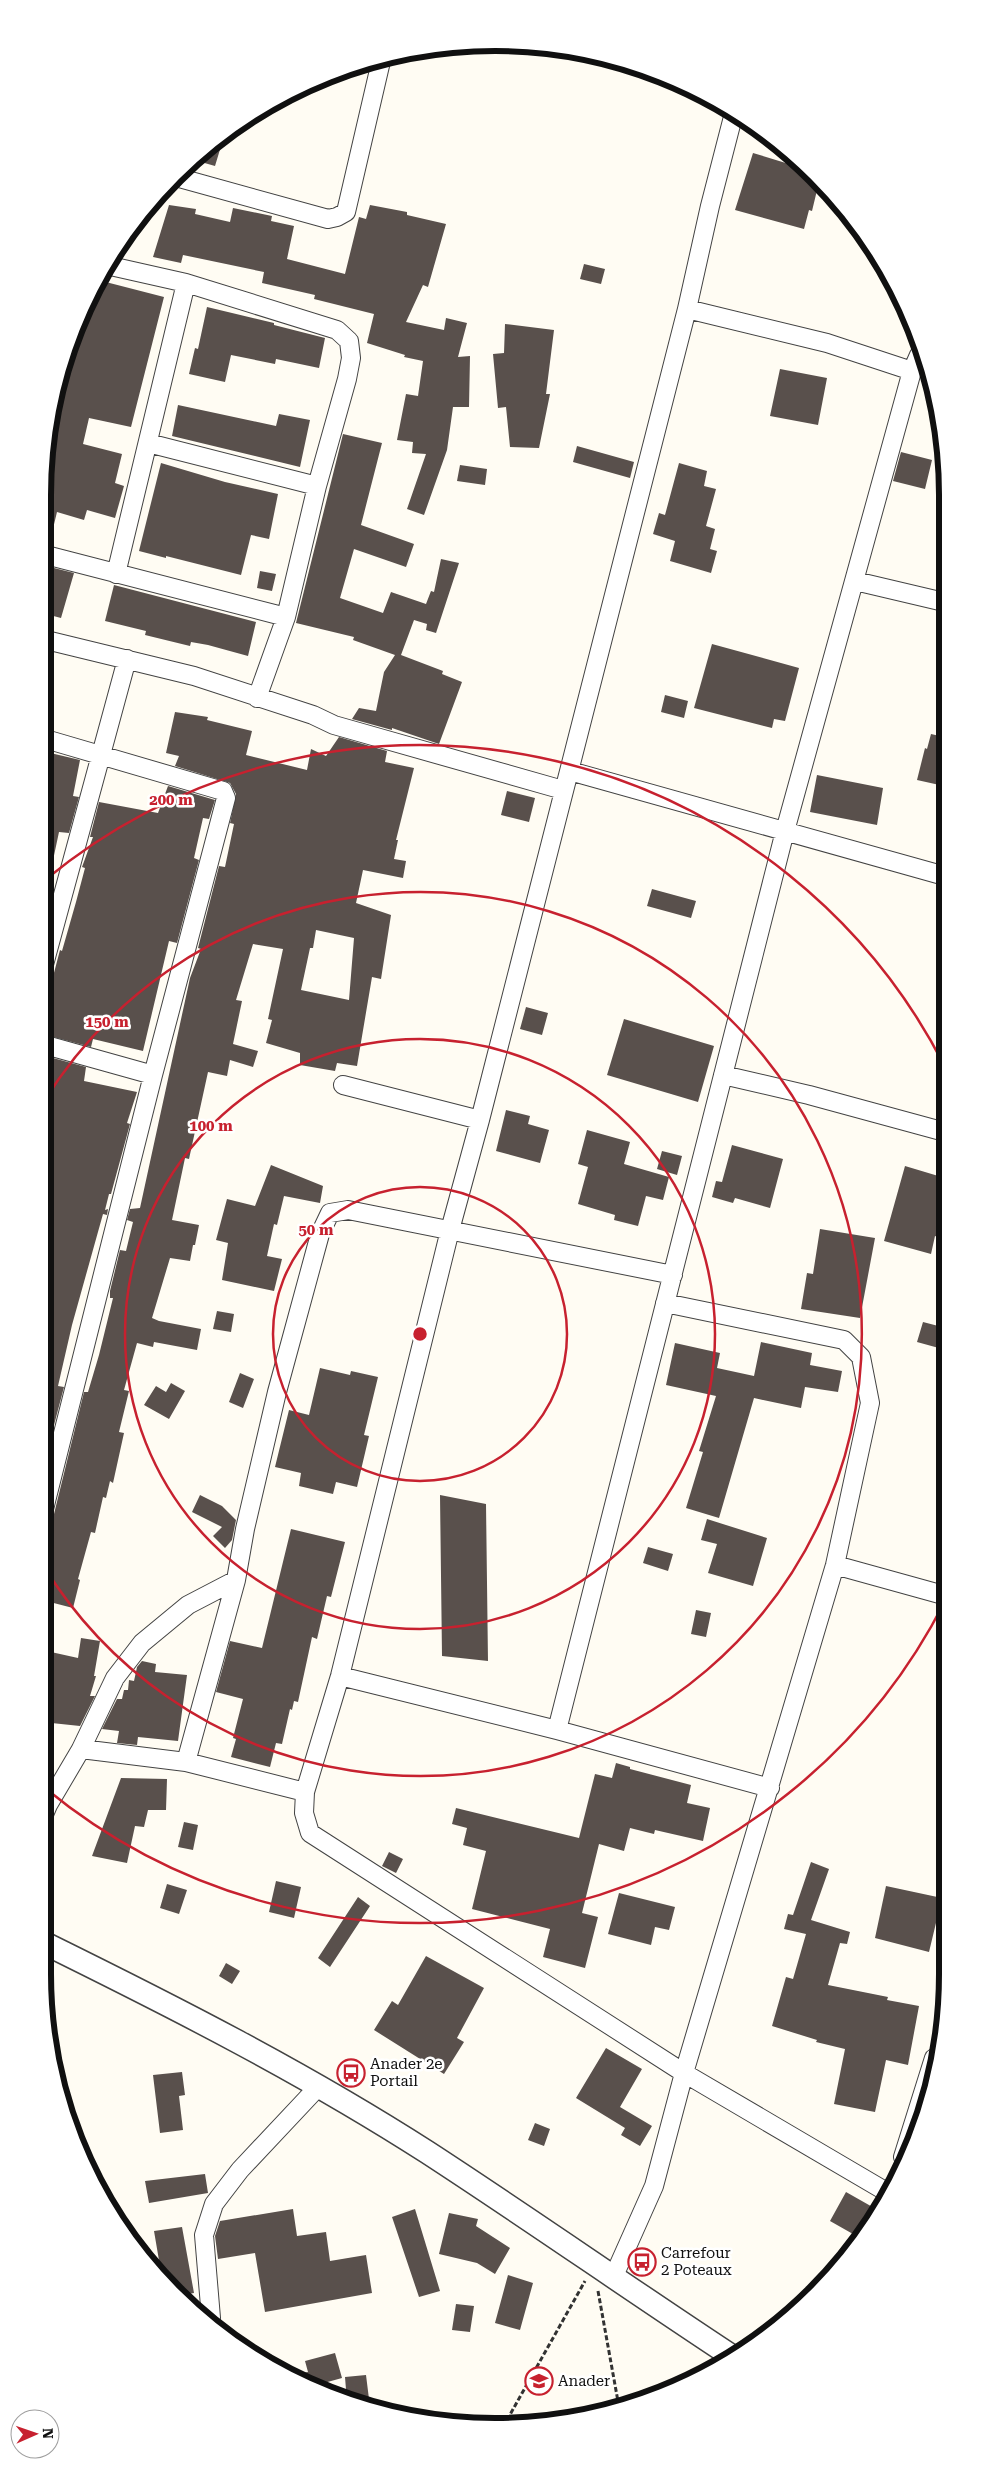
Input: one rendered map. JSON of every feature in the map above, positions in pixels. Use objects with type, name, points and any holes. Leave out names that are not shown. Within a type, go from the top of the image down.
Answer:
[{"type":"street","points":[[183,179],[328,219],[346,212],[380,66]]},
{"type":"street","points":[[732,120],[570,771],[450,1230],[340,1676],[305,1792],[304,1813],[310,1834],[684,2073],[882,2190]]},
{"type":"street","points":[[115,267],[186,283],[338,330],[349,341],[351,358],[347,379],[317,486],[286,617],[257,698]]},
{"type":"street","points":[[116,574],[186,283]]},
{"type":"street","points":[[557,1730],[785,831],[916,363],[686,310]]},
{"type":"street","points":[[148,443],[317,486]]},
{"type":"street","points":[[51,556],[286,617]]},
{"type":"street","points":[[855,581],[939,601]]},
{"type":"street","points":[[51,640],[194,676],[314,715],[334,725],[564,790]]},
{"type":"street","points":[[51,939],[127,659]]},
{"type":"street","points":[[51,740],[223,791],[226,798],[153,1074],[51,1481]]},
{"type":"street","points":[[570,771],[939,874]]},
{"type":"street","points":[[51,1046],[153,1074]]},
{"type":"street","points":[[723,1075],[810,1095],[939,1130]]},
{"type":"street","points":[[343,1084],[480,1120]]},
{"type":"street","points":[[186,1762],[236,1580],[245,1529],[277,1392],[320,1234],[330,1213],[348,1210],[673,1275]]},
{"type":"street","points":[[613,2278],[654,2186],[684,2073],[835,1564],[870,1403],[861,1356],[844,1340],[666,1303]]},
{"type":"street","points":[[835,1564],[939,1594]]},
{"type":"street","points":[[51,1800],[81,1749],[115,1678],[142,1643],[188,1605],[236,1580]]},
{"type":"street","points":[[340,1676],[557,1730],[770,1788]]},
{"type":"street","points":[[81,1749],[186,1762],[305,1792]]},
{"type":"street","points":[[51,1946],[188,2014],[318,2087],[426,2152],[726,2353]]},
{"type":"street","points":[[211,2315],[204,2235],[214,2204],[240,2170],[318,2087]]},
{"type":"path","points":[[594,2266],[618,2400]]},
{"type":"path","points":[[508,2418],[594,2266]]},
{"type":"building","points":[[221,146],[215,166],[201,162]]},
{"type":"building","points":[[753,153],[792,165],[817,190],[812,211],[809,210],[804,229],[735,210]]},
{"type":"building","points":[[169,205],[196,209],[195,214],[230,222],[233,208],[272,216],[271,221],[294,226],[287,259],[345,274],[359,217],[366,219],[370,205],[407,212],[407,215],[446,224],[428,287],[423,285],[406,322],[444,330],[446,318],[467,323],[458,357],[470,356],[469,407],[453,407],[447,450],[424,515],[407,509],[426,454],[412,453],[413,442],[397,440],[406,394],[418,396],[423,361],[404,357],[405,355],[367,343],[374,314],[314,299],[315,295],[262,283],[264,272],[183,255],[181,263],[153,257]]},
{"type":"building","points":[[584,264],[605,269],[601,284],[580,279]]},
{"type":"building","points":[[106,282],[164,297],[131,427],[89,418],[83,444],[122,454],[115,483],[124,486],[115,518],[87,510],[84,520],[57,512],[51,537],[52,466],[60,408],[75,352],[97,299]]},
{"type":"building","points":[[207,307],[274,323],[274,325],[325,338],[319,368],[276,359],[275,364],[231,355],[225,382],[189,374],[195,348],[198,349]]},
{"type":"building","points":[[505,324],[554,330],[546,394],[550,394],[539,448],[510,447],[506,407],[498,408],[493,354],[504,353]]},
{"type":"building","points":[[780,369],[827,378],[818,425],[770,416]]},
{"type":"building","points":[[178,405],[276,426],[279,414],[310,420],[300,467],[172,436]]},
{"type":"building","points":[[343,434],[382,443],[361,525],[414,544],[406,567],[354,549],[340,598],[383,613],[391,592],[426,604],[431,591],[434,592],[441,559],[459,563],[436,633],[426,630],[427,624],[414,620],[401,655],[443,671],[442,674],[462,682],[439,744],[392,728],[392,730],[352,719],[359,708],[376,711],[384,672],[395,655],[353,640],[354,637],[296,623]]},
{"type":"building","points":[[577,446],[634,462],[630,478],[573,462]]},
{"type":"building","points":[[901,452],[932,460],[925,489],[893,481]]},
{"type":"building","points":[[161,463],[225,482],[278,494],[269,539],[251,535],[241,575],[139,551]]},
{"type":"building","points":[[679,463],[707,471],[704,486],[716,489],[706,526],[715,529],[710,549],[717,551],[711,573],[670,561],[675,541],[653,534],[659,513],[665,515]]},
{"type":"building","points":[[460,465],[487,469],[485,485],[457,481]]},
{"type":"building","points":[[51,567],[74,573],[61,618],[51,615]]},
{"type":"building","points":[[260,571],[276,574],[272,591],[257,588]]},
{"type":"building","points":[[114,585],[256,622],[248,656],[208,645],[191,642],[190,646],[145,635],[146,631],[105,621]]},
{"type":"building","points":[[712,644],[799,668],[785,721],[774,719],[772,728],[694,708]]},
{"type":"building","points":[[665,695],[688,701],[684,718],[661,712]]},
{"type":"building","points":[[175,712],[208,717],[207,720],[252,731],[246,755],[307,770],[311,749],[326,756],[339,737],[387,751],[385,762],[414,768],[396,840],[398,840],[394,859],[406,861],[403,878],[363,870],[356,903],[391,915],[381,979],[372,977],[357,1066],[337,1063],[335,1071],[300,1065],[300,1053],[266,1043],[272,1020],[268,1019],[283,949],[253,944],[236,1000],[242,1001],[233,1044],[258,1051],[253,1067],[230,1060],[227,1076],[208,1072],[189,1159],[185,1158],[172,1220],[199,1225],[195,1245],[193,1245],[190,1261],[170,1258],[152,1318],[201,1329],[197,1350],[154,1342],[153,1347],[137,1343],[124,1390],[129,1391],[119,1432],[124,1433],[113,1483],[110,1481],[106,1498],[103,1497],[95,1533],[91,1532],[78,1579],[80,1580],[73,1608],[51,1602],[51,1531],[54,1514],[84,1392],[88,1392],[99,1355],[113,1298],[110,1298],[110,1291],[120,1250],[126,1251],[133,1222],[127,1220],[130,1209],[140,1208],[190,978],[201,949],[198,948],[219,866],[225,867],[234,824],[230,823],[236,794],[230,783],[175,766],[179,756],[166,753]],"holes":[[[316,930],[354,938],[349,1000],[301,990]]]},
{"type":"building","points":[[931,734],[939,736],[939,785],[917,780],[925,748],[927,749]]},
{"type":"building","points":[[51,753],[80,760],[73,796],[79,797],[69,833],[59,832],[51,870]]},
{"type":"building","points":[[817,775],[883,788],[877,825],[810,812]]},
{"type":"building","points":[[168,786],[215,800],[209,819],[203,818],[194,858],[199,860],[177,943],[169,941],[143,1051],[93,1039],[91,1047],[51,1036],[51,984],[85,868],[82,867],[93,837],[90,837],[99,802],[158,813]]},
{"type":"building","points":[[507,791],[535,798],[529,822],[501,815]]},
{"type":"building","points":[[652,889],[696,901],[691,918],[647,906]]},
{"type":"building","points":[[526,1007],[548,1013],[542,1035],[520,1029]]},
{"type":"building","points":[[624,1019],[714,1046],[698,1102],[607,1075]]},
{"type":"building","points":[[51,1057],[86,1067],[84,1081],[137,1092],[127,1123],[130,1124],[105,1210],[108,1209],[107,1215],[103,1214],[72,1325],[58,1386],[64,1387],[51,1437]]},
{"type":"building","points":[[506,1110],[530,1116],[528,1124],[549,1130],[540,1163],[496,1151]]},
{"type":"building","points":[[587,1130],[630,1142],[624,1164],[669,1177],[663,1200],[646,1196],[638,1226],[614,1220],[615,1215],[578,1204],[588,1167],[578,1164]]},
{"type":"building","points":[[732,1145],[783,1159],[770,1208],[735,1198],[733,1203],[712,1197],[716,1181],[722,1182]]},
{"type":"building","points":[[662,1151],[682,1156],[677,1175],[657,1169]]},
{"type":"building","points":[[271,1165],[323,1186],[320,1203],[284,1196],[277,1225],[274,1224],[267,1256],[282,1259],[274,1291],[222,1280],[228,1243],[216,1240],[227,1199],[255,1206]]},
{"type":"building","points":[[905,1166],[939,1176],[939,1238],[935,1236],[931,1254],[884,1241]]},
{"type":"building","points":[[820,1229],[875,1238],[860,1318],[801,1309],[807,1273],[813,1274]]},
{"type":"building","points":[[217,1311],[234,1314],[231,1332],[213,1329]]},
{"type":"building","points":[[923,1322],[939,1326],[939,1348],[917,1342]]},
{"type":"building","points":[[761,1342],[812,1353],[810,1365],[842,1371],[838,1392],[805,1387],[801,1408],[754,1398],[719,1518],[686,1508],[703,1452],[699,1451],[716,1396],[666,1385],[675,1343],[720,1353],[717,1368],[754,1376]]},
{"type":"building","points":[[320,1368],[350,1375],[351,1371],[378,1377],[364,1435],[369,1436],[357,1487],[336,1482],[333,1494],[299,1486],[301,1473],[275,1467],[289,1410],[309,1415]]},
{"type":"building","points":[[240,1373],[254,1379],[243,1408],[229,1402]]},
{"type":"building","points":[[171,1383],[185,1391],[169,1419],[144,1405],[156,1386],[166,1392]]},
{"type":"building","points":[[200,1495],[222,1506],[236,1520],[232,1540],[225,1548],[213,1536],[222,1527],[192,1512]]},
{"type":"building","points":[[440,1495],[486,1504],[488,1661],[442,1656]]},
{"type":"building","points":[[707,1519],[767,1538],[753,1586],[708,1573],[717,1544],[701,1540]]},
{"type":"building","points":[[291,1529],[345,1542],[331,1597],[327,1596],[317,1639],[312,1637],[298,1702],[294,1701],[292,1710],[290,1709],[282,1744],[276,1743],[270,1767],[231,1757],[236,1739],[233,1738],[243,1699],[216,1692],[230,1641],[262,1648]]},
{"type":"building","points":[[648,1547],[673,1554],[668,1571],[643,1563]]},
{"type":"building","points":[[696,1610],[711,1613],[706,1637],[691,1634]]},
{"type":"building","points":[[81,1638],[100,1641],[94,1676],[96,1676],[90,1696],[95,1696],[80,1726],[51,1723],[51,1652],[78,1658]]},
{"type":"building","points":[[142,1661],[156,1664],[155,1672],[187,1675],[178,1741],[138,1737],[137,1745],[117,1743],[119,1731],[102,1729],[117,1699],[122,1699],[124,1690],[128,1690],[129,1680],[134,1681],[137,1667]]},
{"type":"building","points":[[616,1763],[630,1767],[630,1769],[691,1785],[687,1803],[710,1808],[703,1841],[655,1830],[654,1834],[630,1828],[624,1851],[599,1844],[582,1913],[598,1917],[585,1968],[543,1957],[550,1929],[472,1909],[486,1851],[463,1845],[467,1828],[452,1824],[456,1808],[579,1838],[595,1774],[612,1778]]},
{"type":"building","points":[[121,1778],[167,1779],[166,1810],[148,1810],[144,1827],[135,1826],[127,1863],[92,1856]]},
{"type":"building","points":[[184,1822],[198,1825],[193,1850],[178,1847]]},
{"type":"building","points":[[389,1852],[403,1859],[396,1873],[382,1866]]},
{"type":"building","points":[[811,1862],[829,1869],[811,1920],[850,1932],[847,1944],[840,1943],[828,1985],[888,1997],[887,2000],[919,2006],[908,2065],[886,2060],[875,2112],[834,2104],[845,2049],[816,2042],[817,2040],[772,2026],[786,1977],[793,1979],[806,1934],[784,1929],[788,1914],[793,1915]]},
{"type":"building","points":[[276,1881],[301,1887],[294,1918],[269,1912]]},
{"type":"building","points":[[167,1884],[187,1890],[179,1914],[160,1908]]},
{"type":"building","points":[[886,1886],[939,1897],[939,1910],[929,1952],[875,1938]]},
{"type":"building","points":[[619,1893],[675,1907],[669,1930],[655,1927],[651,1945],[608,1934]]},
{"type":"building","points":[[358,1897],[370,1906],[330,1967],[318,1958]]},
{"type":"building","points":[[426,1956],[484,1988],[457,2038],[464,2042],[444,2074],[374,2030],[392,2001],[398,2005]]},
{"type":"building","points":[[226,1963],[240,1971],[232,1984],[219,1976]]},
{"type":"building","points":[[606,2048],[642,2069],[620,2107],[652,2126],[640,2146],[621,2135],[625,2128],[576,2098]]},
{"type":"building","points":[[182,2072],[185,2095],[179,2096],[183,2130],[160,2133],[153,2075]]},
{"type":"building","points":[[535,2123],[550,2129],[544,2146],[528,2140]]},
{"type":"building","points":[[205,2174],[208,2193],[149,2203],[145,2181]]},
{"type":"building","points":[[846,2192],[872,2207],[854,2235],[830,2221]]},
{"type":"building","points":[[293,2209],[297,2236],[326,2232],[330,2261],[366,2255],[372,2293],[265,2312],[255,2253],[218,2259],[215,2236],[220,2221]]},
{"type":"building","points":[[415,2209],[440,2291],[419,2297],[392,2217]]},
{"type":"building","points":[[449,2213],[478,2219],[476,2226],[510,2248],[495,2274],[477,2263],[439,2254]]},
{"type":"building","points":[[182,2227],[194,2293],[187,2294],[160,2266],[154,2231]]},
{"type":"building","points":[[508,2275],[533,2283],[520,2330],[495,2323]]},
{"type":"building","points":[[456,2304],[474,2306],[470,2332],[452,2330]]},
{"type":"building","points":[[335,2353],[342,2378],[323,2383],[301,2373],[308,2372],[305,2361]]},
{"type":"building","points":[[366,2375],[369,2399],[346,2392],[345,2377]]},
{"type":"place","name":"Anader 2e Portail","points":[[351,2073]]},
{"type":"place","name":"Carrefour 2 Poteaux","points":[[642,2262]]},
{"type":"place","name":"Anader","points":[[539,2381]]}]
